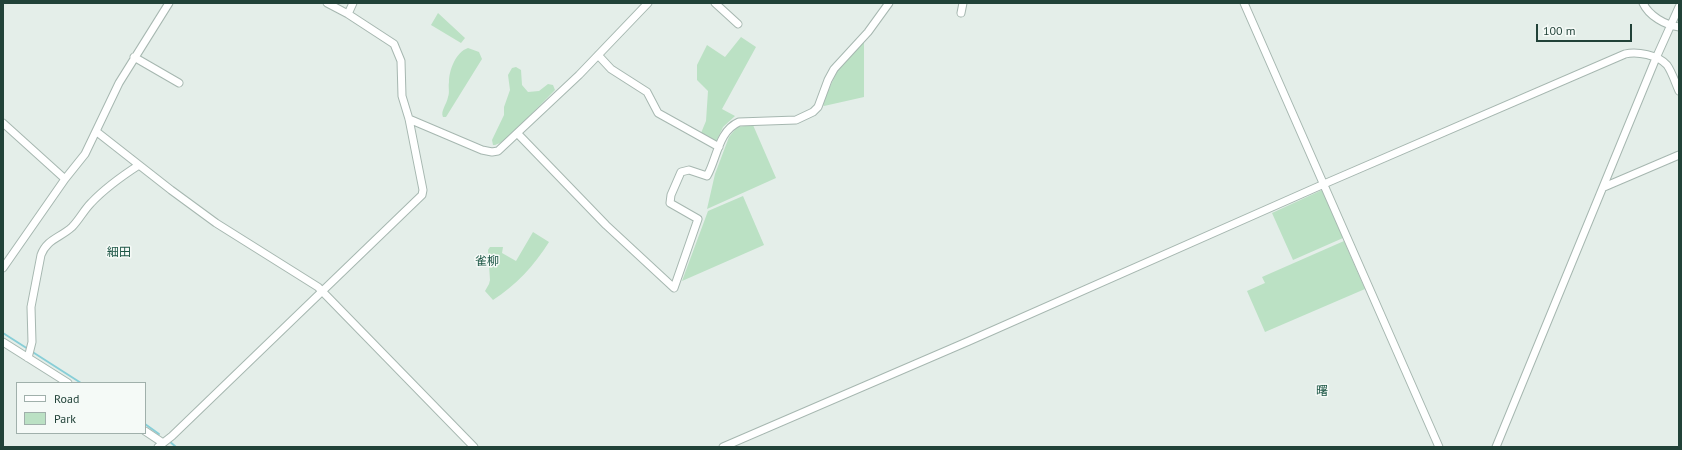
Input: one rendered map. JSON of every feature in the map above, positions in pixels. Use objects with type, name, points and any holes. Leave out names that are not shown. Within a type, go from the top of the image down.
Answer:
[{"type":"street","points":[[3,268],[65,179],[85,154],[97,132],[119,83],[169,3]]},
{"type":"street","points":[[146,432],[160,445],[422,195],[423,190],[419,165],[409,119],[402,96],[401,61],[394,44],[348,14],[328,3]]},
{"type":"street","points":[[348,14],[353,3]]},
{"type":"street","points":[[409,119],[488,152],[498,151],[518,134],[648,3]]},
{"type":"street","points":[[715,3],[738,24]]},
{"type":"street","points":[[518,134],[606,225],[674,288],[698,219],[696,216],[670,203],[671,194],[682,172],[686,169],[707,176],[726,132],[739,122],[796,120],[812,112],[818,107],[828,80],[834,69],[868,32],[889,3]]},
{"type":"street","points":[[961,13],[963,3]]},
{"type":"street","points":[[1244,3],[1439,447]]},
{"type":"street","points":[[1643,3],[1649,13],[1679,28]]},
{"type":"street","points":[[1496,447],[1656,58],[1679,7]]},
{"type":"street","points":[[723,447],[1625,54],[1636,52],[1656,58],[1666,64],[1679,91]]},
{"type":"street","points":[[598,55],[611,69],[647,92],[658,113],[719,147]]},
{"type":"street","points":[[134,58],[180,83]]},
{"type":"street","points":[[3,123],[65,179]]},
{"type":"street","points":[[97,132],[216,223],[323,291],[474,447]]},
{"type":"street","points":[[1604,187],[1679,155]]},
{"type":"street","points":[[28,357],[30,348],[31,307],[41,255],[44,247],[48,242],[73,226],[91,203],[113,183],[139,165]]},
{"type":"street","points":[[3,342],[66,382]]},
{"type":"green space","points":[[438,13],[465,38],[461,43],[431,25]]},
{"type":"green space","points":[[741,37],[756,47],[722,109],[735,116],[723,127],[716,142],[701,133],[706,121],[708,91],[697,80],[697,65],[707,45],[725,57]]},
{"type":"green space","points":[[864,42],[864,97],[824,106],[824,100],[839,67]]},
{"type":"green space","points":[[468,48],[479,52],[482,59],[446,117],[443,117],[442,112],[449,95],[449,77],[452,67],[460,53]]},
{"type":"green space","points":[[516,67],[521,70],[522,85],[528,92],[539,91],[548,84],[553,85],[555,90],[505,141],[493,145],[492,140],[504,115],[504,107],[510,90],[508,75],[512,68]]},
{"type":"green space","points":[[753,125],[776,178],[707,209],[715,174],[729,137],[737,127]]},
{"type":"green space","points":[[1322,190],[1343,238],[1293,260],[1272,213]]},
{"type":"green space","points":[[743,196],[764,245],[682,281],[708,211]]},
{"type":"green space","points":[[533,232],[549,242],[524,274],[493,300],[485,291],[490,280],[488,250],[490,247],[503,247],[502,253],[516,261]]},
{"type":"green space","points":[[1344,241],[1365,289],[1265,332],[1247,291],[1265,283],[1262,277]]},
{"type":"waterway","points":[[3,333],[28,349]]},
{"type":"waterway","points":[[31,351],[79,382]]},
{"type":"waterway","points":[[146,425],[159,434]]},
{"type":"waterway","points":[[169,441],[176,447]]},
{"type":"district","name":"細田","points":[[119,253]]},
{"type":"district","name":"雀柳","points":[[487,262]]},
{"type":"district","name":"曙","points":[[1322,392]]}]
